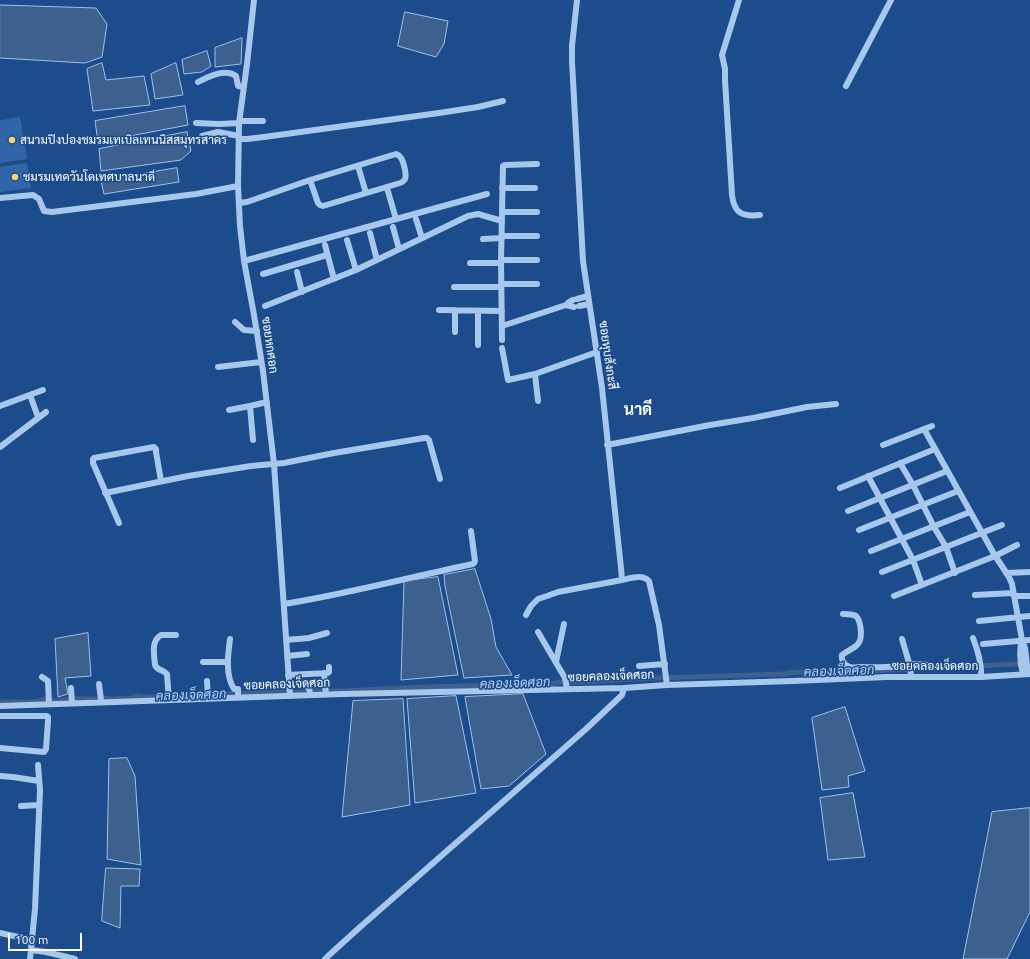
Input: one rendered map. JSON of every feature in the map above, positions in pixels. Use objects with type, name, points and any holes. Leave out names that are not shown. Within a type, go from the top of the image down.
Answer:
[{"type":"street","name":"ซอยหกศอก","points":[[254,0],[244,87],[238,186],[243,203],[240,231],[249,260],[261,362],[279,464],[284,604],[290,640],[292,675],[290,695]]},
{"type":"street","name":"ซอยหุบสังกะสี","points":[[578,0],[572,46],[572,62],[581,239],[589,304],[611,444],[622,580]]},
{"type":"street","points":[[739,0],[722,55],[726,69],[725,80],[732,195],[733,204],[736,210],[745,215],[760,215]]},
{"type":"street","points":[[846,86],[891,0]]},
{"type":"street","points":[[198,82],[214,74],[232,73],[236,76],[238,86],[244,87]]},
{"type":"street","points":[[202,136],[218,132],[242,138],[439,113],[478,107],[503,100]]},
{"type":"street","points":[[196,123],[226,124],[242,121],[263,121]]},
{"type":"street","points":[[243,203],[310,180],[396,154],[402,158],[406,171],[406,178],[400,183],[323,206],[318,203],[310,180]]},
{"type":"street","points":[[502,340],[502,168],[503,165],[537,164]]},
{"type":"street","points":[[358,166],[366,194]]},
{"type":"street","points":[[0,198],[33,195],[39,199],[44,211],[52,212],[196,194],[238,186]]},
{"type":"street","points":[[387,188],[396,219]]},
{"type":"street","points":[[502,188],[535,188]]},
{"type":"street","points":[[249,260],[486,194]]},
{"type":"street","points":[[502,212],[537,212]]},
{"type":"street","points":[[265,306],[356,270],[468,216],[482,215],[502,221]]},
{"type":"street","points":[[416,219],[422,238]]},
{"type":"street","points":[[393,227],[399,249]]},
{"type":"street","points":[[370,233],[378,260]]},
{"type":"street","points":[[483,238],[537,236]]},
{"type":"street","points":[[347,240],[356,270]]},
{"type":"street","points":[[325,245],[334,279]]},
{"type":"street","points":[[263,274],[327,255]]},
{"type":"street","points":[[470,263],[537,260]]},
{"type":"street","points":[[297,272],[302,292]]},
{"type":"street","points":[[454,287],[536,284]]},
{"type":"street","points":[[576,303],[588,296]]},
{"type":"street","points":[[502,326],[566,305],[576,303],[589,304]]},
{"type":"street","points":[[439,310],[502,311]]},
{"type":"street","points":[[455,310],[455,332]]},
{"type":"street","points":[[478,310],[478,346]]},
{"type":"street","points":[[235,322],[244,330],[257,332]]},
{"type":"street","points":[[502,348],[508,380],[535,374],[597,352]]},
{"type":"street","points":[[218,367],[261,362]]},
{"type":"street","points":[[535,374],[538,400]]},
{"type":"street","points":[[0,406],[43,390]]},
{"type":"street","points":[[30,395],[38,418]]},
{"type":"street","points":[[229,410],[267,402]]},
{"type":"street","points":[[611,444],[710,425],[836,404]]},
{"type":"street","points":[[250,406],[253,440]]},
{"type":"street","points":[[0,447],[46,412]]},
{"type":"street","points":[[883,445],[932,426]]},
{"type":"street","points":[[924,429],[1012,584],[1022,640],[1020,648],[1026,672]]},
{"type":"street","points":[[106,492],[161,481],[251,466],[279,464],[426,438],[429,440],[440,479]]},
{"type":"street","points":[[119,523],[93,463],[93,459],[95,457],[154,447],[156,449],[161,481]]},
{"type":"street","points":[[840,488],[935,449]]},
{"type":"street","points":[[900,463],[946,547],[955,573]]},
{"type":"street","points":[[848,511],[947,471]]},
{"type":"street","points":[[868,476],[912,560],[922,586]]},
{"type":"street","points":[[859,530],[958,491]]},
{"type":"street","points":[[871,551],[970,512]]},
{"type":"street","points":[[882,572],[1002,525]]},
{"type":"street","points":[[284,604],[346,593],[473,564],[475,561],[471,531]]},
{"type":"street","points":[[894,596],[955,573],[1017,545]]},
{"type":"street","points":[[1006,573],[1030,572]]},
{"type":"street","points":[[526,615],[531,606],[538,600],[558,592],[644,577],[649,581],[659,626],[667,681]]},
{"type":"street","points":[[975,595],[1030,596]]},
{"type":"street","points":[[843,614],[852,614],[856,617],[859,621],[861,633],[858,644],[842,655],[842,658],[848,668],[848,678]]},
{"type":"street","points":[[979,621],[1030,616]]},
{"type":"street","points":[[556,662],[564,624]]},
{"type":"street","points":[[290,640],[309,638],[327,632]]},
{"type":"street","points":[[538,632],[556,662],[567,685]]},
{"type":"street","points":[[169,699],[167,674],[156,668],[154,659],[154,644],[161,635],[176,635]]},
{"type":"street","points":[[973,638],[979,658],[981,674]]},
{"type":"street","points":[[230,639],[228,662],[232,686],[234,689],[238,689],[238,694]]},
{"type":"street","points":[[902,639],[910,669]]},
{"type":"street","points":[[983,644],[1030,640]]},
{"type":"street","points":[[291,656],[307,654]]},
{"type":"street","points":[[204,662],[228,662]]},
{"type":"street","points":[[639,666],[665,664]]},
{"type":"street","points":[[848,668],[893,666],[910,669],[930,665]]},
{"type":"street","points":[[292,675],[328,673],[330,667]]},
{"type":"street","name":"ซอยคลองเจ็ดศอก","points":[[0,706],[72,700],[102,701],[208,698],[238,694],[290,695],[309,690],[326,691],[567,685],[624,688],[667,681],[732,684],[848,678],[910,669],[981,674],[1026,672]]},
{"type":"street","points":[[324,673],[326,691]]},
{"type":"street","points":[[42,677],[48,681],[49,703]]},
{"type":"street","points":[[207,681],[208,698]]},
{"type":"street","points":[[99,684],[102,701]]},
{"type":"street","points":[[71,688],[72,700]]},
{"type":"street","points":[[325,959],[586,729],[622,695],[624,688]]},
{"type":"street","points":[[0,716],[48,717],[47,747],[44,752],[0,748]]},
{"type":"street","points":[[30,959],[35,909],[39,805],[38,765]]},
{"type":"street","points":[[0,776],[39,781]]},
{"type":"street","points":[[21,806],[39,805]]},
{"type":"street","points":[[0,933],[32,940]]},
{"type":"street","points":[[31,950],[74,959]]},
{"type":"shaded area","points":[[0,5],[96,8],[107,24],[102,57],[85,63],[0,58]]},
{"type":"shaded area","points":[[405,12],[448,21],[444,44],[436,57],[398,46]]},
{"type":"shaded area","points":[[242,38],[241,64],[215,67],[215,48]]},
{"type":"shaded area","points":[[207,51],[211,66],[202,72],[184,74],[182,60]]},
{"type":"shaded area","points":[[102,63],[106,80],[144,76],[150,105],[93,111],[87,69]]},
{"type":"shaded area","points":[[176,63],[183,95],[155,99],[151,74]]},
{"type":"shaded area","points":[[185,106],[188,125],[98,142],[95,121]]},
{"type":"shaded area","name":"สนามปิงปองชมรมเทเบิลเทนนิสสมุทรสาคร","points":[[20,117],[27,159],[0,163],[0,120]]},
{"type":"shaded area","points":[[187,132],[191,151],[181,160],[101,171],[99,149]]},
{"type":"shaded area","name":"ชมรมเทควันโดเทศบาลนาดี","points":[[27,163],[31,188],[0,192],[0,167]]},
{"type":"shaded area","points":[[177,168],[179,182],[104,194],[101,181]]},
{"type":"shaded area","points":[[475,569],[491,619],[496,647],[512,675],[464,678],[444,575]]},
{"type":"shaded area","points":[[438,577],[458,675],[401,680],[404,581]]},
{"type":"shaded area","points":[[88,633],[91,676],[65,678],[68,694],[58,697],[55,639]]},
{"type":"shaded area","points":[[523,694],[546,754],[509,786],[481,789],[465,697]]},
{"type":"shaded area","points":[[456,696],[476,793],[415,803],[407,699]]},
{"type":"shaded area","points":[[403,699],[410,805],[342,817],[353,701]]},
{"type":"shaded area","points":[[845,707],[865,771],[848,776],[849,787],[822,790],[812,718]]},
{"type":"shaded area","points":[[127,758],[135,776],[141,865],[107,859],[109,759]]},
{"type":"shaded area","points":[[853,793],[865,857],[828,860],[820,798]]},
{"type":"shaded area","points":[[1030,808],[1030,912],[1007,959],[963,959],[992,812]]},
{"type":"shaded area","points":[[106,868],[140,869],[139,886],[121,886],[120,928],[102,921]]},
{"type":"waterway","name":"คลองเจ็ดศอก","points":[[0,702],[32,702],[48,699],[54,701],[97,699],[100,697],[110,699],[132,698],[136,696],[150,697],[302,692],[310,689],[319,691],[342,691],[423,687],[549,684],[561,682],[783,674],[797,672],[841,672],[1030,664]]},
{"type":"place","name":"สนามปิงปองชมรมเทเบิลเทนนิสสมุทรสาคร","points":[[12,140]]},
{"type":"place","name":"ชมรมเทควันโดเทศบาลนาดี","points":[[15,177]]},
{"type":"district","name":"นาดี","points":[[638,410]]}]
